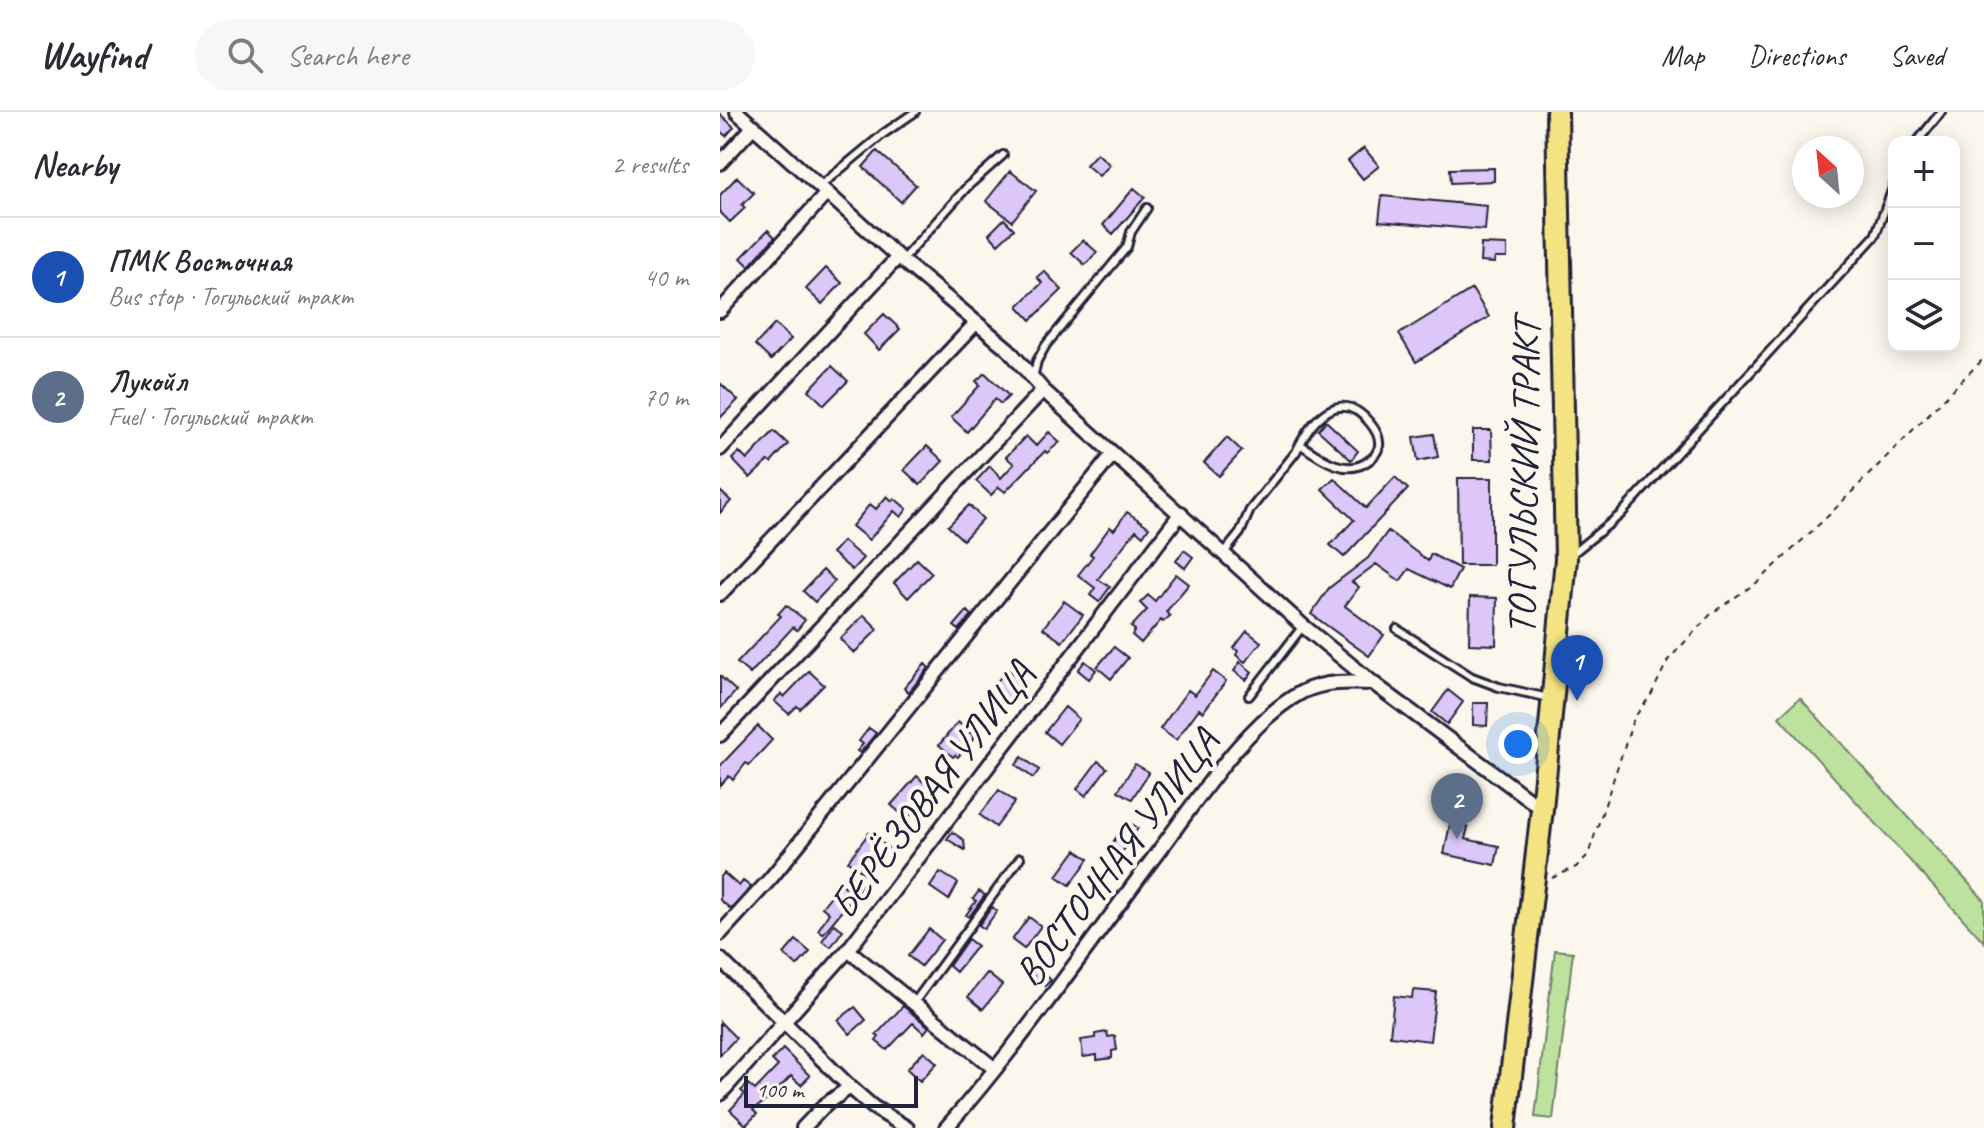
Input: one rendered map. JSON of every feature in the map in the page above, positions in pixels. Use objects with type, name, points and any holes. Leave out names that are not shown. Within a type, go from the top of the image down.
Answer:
[{"type":"main road","name":"ТОГУЛЬСКИЙ ТРАКТ","points":[[1505,1128],[1525,941],[1535,879],[1566,559],[1557,112]]},
{"type":"street","points":[[737,112],[900,259],[1008,349],[1043,390],[1303,626],[1373,683],[1542,809]]},
{"type":"street","points":[[720,163],[754,126]]},
{"type":"street","points":[[720,311],[823,191]]},
{"type":"street","points":[[720,449],[900,259]]},
{"type":"street","points":[[720,594],[976,323]]},
{"type":"street","points":[[720,735],[1043,390]]},
{"type":"street","points":[[720,934],[771,878],[1113,454]]},
{"type":"street","name":"БЕРЁЗОВАЯ УЛИЦА","points":[[720,1094],[848,950],[1181,513]]},
{"type":"street","name":"ВОСТОЧНАЯ УЛИЦА","points":[[946,1128],[995,1069],[1199,797],[1258,727],[1276,709],[1304,691],[1340,682],[1373,683]]},
{"type":"street","points":[[848,950],[995,1069]]},
{"type":"street","points":[[720,959],[850,1087],[873,1107],[907,1128]]},
{"type":"street","points":[[803,1128],[821,1108],[850,1087]]},
{"type":"lane","points":[[823,191],[883,134],[915,112]]},
{"type":"lane","points":[[1922,136],[1941,112]]},
{"type":"lane","points":[[900,259],[968,186],[1003,155]]},
{"type":"lane","points":[[1566,559],[1620,515],[1875,236],[1888,201]]},
{"type":"lane","points":[[1033,378],[1037,361],[1046,345],[1127,247],[1131,232],[1147,208]]},
{"type":"lane","points":[[1224,553],[1240,533],[1250,510],[1319,417],[1338,407],[1348,406],[1373,425],[1379,446],[1372,459],[1347,468],[1323,460],[1300,444]]},
{"type":"lane","points":[[1249,696],[1303,626]]},
{"type":"lane","points":[[1397,629],[1472,677],[1499,687],[1553,698]]},
{"type":"lane","points":[[914,1003],[1020,858]]},
{"type":"path","points":[[1535,879],[1555,877],[1576,867],[1588,855],[1634,718],[1651,695],[1668,660],[1689,635],[1712,613],[1759,581],[1828,516],[1984,358]]},
{"type":"green space","points":[[1800,698],[1984,900],[1984,942],[1779,717]]},
{"type":"green space","points":[[1555,950],[1573,952],[1553,1119],[1535,1117]]},
{"type":"building","points":[[720,114],[734,127],[726,136],[720,131]]},
{"type":"building","points":[[1364,148],[1379,166],[1363,179],[1348,161]]},
{"type":"building","points":[[877,151],[916,185],[901,202],[863,167]]},
{"type":"building","points":[[1097,153],[1110,165],[1099,176],[1086,165]]},
{"type":"building","points":[[1494,168],[1494,181],[1451,183],[1450,169]]},
{"type":"building","points":[[1010,171],[1036,191],[1012,221],[986,201]]},
{"type":"building","points":[[737,177],[754,193],[742,205],[745,208],[730,222],[720,212],[720,195]]},
{"type":"building","points":[[1134,188],[1145,197],[1113,234],[1103,225]]},
{"type":"building","points":[[1382,196],[1487,206],[1485,230],[1379,221]]},
{"type":"building","points":[[1004,219],[1014,229],[998,244],[989,234]]},
{"type":"building","points":[[768,230],[775,237],[749,266],[741,258]]},
{"type":"building","points":[[1083,240],[1097,252],[1085,265],[1071,252]]},
{"type":"building","points":[[1481,244],[1507,245],[1507,258],[1495,258],[1494,263],[1480,262]]},
{"type":"building","points":[[826,268],[842,283],[822,304],[806,289]]},
{"type":"building","points":[[1044,271],[1062,290],[1031,320],[1018,306],[1042,283],[1037,277]]},
{"type":"building","points":[[1472,289],[1489,317],[1416,362],[1399,334]]},
{"type":"building","points":[[884,314],[900,329],[879,350],[864,334]]},
{"type":"building","points":[[775,324],[791,339],[771,360],[755,345]]},
{"type":"building","points":[[832,366],[848,381],[824,405],[809,390]]},
{"type":"building","points":[[985,373],[1009,396],[1001,404],[995,399],[967,432],[951,417],[980,385],[976,381]]},
{"type":"building","points":[[720,383],[738,400],[720,418]]},
{"type":"building","points":[[1326,421],[1358,451],[1351,460],[1318,430]]},
{"type":"building","points":[[1473,430],[1491,430],[1492,460],[1473,460]]},
{"type":"building","points":[[774,431],[788,444],[771,463],[768,461],[750,478],[732,459],[739,452],[747,460]]},
{"type":"building","points":[[1049,432],[1060,442],[1047,453],[1045,451],[1005,492],[999,487],[991,495],[976,481],[990,466],[1001,478],[1014,464],[1006,457],[1026,436],[1036,446]]},
{"type":"building","points":[[1434,434],[1438,457],[1418,461],[1414,437]]},
{"type":"building","points":[[1227,437],[1242,451],[1219,476],[1204,463]]},
{"type":"building","points":[[927,446],[943,461],[920,485],[904,470]]},
{"type":"building","points":[[1395,477],[1408,489],[1344,557],[1330,545],[1354,520],[1322,489],[1334,478],[1366,508]]},
{"type":"building","points":[[1458,478],[1492,478],[1492,565],[1459,565]]},
{"type":"building","points":[[720,491],[731,501],[720,513]]},
{"type":"building","points":[[887,496],[907,509],[901,517],[894,511],[869,540],[852,526],[870,504],[876,509]]},
{"type":"building","points":[[969,505],[983,519],[963,540],[948,526]]},
{"type":"building","points":[[1127,512],[1149,527],[1143,536],[1136,530],[1098,579],[1110,587],[1099,602],[1090,595],[1095,588],[1078,575],[1110,527],[1114,530]]},
{"type":"building","points":[[1388,531],[1428,561],[1431,554],[1460,569],[1450,589],[1409,569],[1400,581],[1376,564],[1352,582],[1359,587],[1345,606],[1384,635],[1369,656],[1311,614],[1329,588],[1368,558]]},
{"type":"building","points":[[843,541],[863,558],[852,570],[832,553]]},
{"type":"building","points":[[1184,550],[1193,557],[1185,568],[1176,561]]},
{"type":"building","points":[[917,559],[932,573],[908,598],[894,583]]},
{"type":"building","points":[[823,570],[835,581],[815,602],[803,591]]},
{"type":"building","points":[[1176,574],[1189,584],[1166,612],[1170,616],[1163,622],[1161,620],[1141,643],[1132,635],[1135,630],[1131,627],[1147,610],[1140,603],[1148,595],[1155,601]]},
{"type":"building","points":[[1470,597],[1497,598],[1496,645],[1469,644]]},
{"type":"building","points":[[1064,601],[1083,615],[1062,642],[1043,628]]},
{"type":"building","points":[[786,605],[805,620],[797,630],[793,627],[750,674],[737,663],[781,616],[778,614]]},
{"type":"building","points":[[967,611],[972,615],[959,630],[954,626]]},
{"type":"building","points":[[864,615],[878,629],[854,653],[840,639]]},
{"type":"building","points":[[1247,631],[1261,642],[1245,662],[1236,655],[1238,651],[1234,648]]},
{"type":"building","points":[[1114,647],[1128,658],[1111,679],[1097,667]]},
{"type":"building","points":[[1085,661],[1096,670],[1089,679],[1078,670]]},
{"type":"building","points":[[1240,662],[1252,672],[1246,680],[1234,671]]},
{"type":"building","points":[[925,664],[929,668],[909,692],[904,688]]},
{"type":"building","points":[[1007,669],[1026,683],[1004,711],[986,696]]},
{"type":"building","points":[[809,671],[824,685],[800,709],[797,706],[789,714],[774,701],[781,694],[784,697]]},
{"type":"building","points":[[1213,671],[1226,681],[1203,712],[1199,709],[1176,740],[1160,729],[1188,690],[1195,695]]},
{"type":"building","points":[[720,676],[736,691],[720,709]]},
{"type":"building","points":[[1448,690],[1463,702],[1447,724],[1432,712]]},
{"type":"building","points":[[1473,703],[1488,703],[1487,726],[1473,725]]},
{"type":"building","points":[[1065,707],[1079,719],[1059,744],[1045,732]]},
{"type":"building","points":[[958,722],[975,737],[958,757],[953,757],[939,745]]},
{"type":"building","points":[[758,726],[772,740],[749,765],[746,763],[733,780],[729,776],[720,786],[720,766]]},
{"type":"building","points":[[869,728],[876,733],[860,753],[857,751],[863,744],[859,741]]},
{"type":"building","points":[[1022,757],[1039,770],[1033,778],[1016,765]]},
{"type":"building","points":[[1098,761],[1107,768],[1086,796],[1077,789]]},
{"type":"building","points":[[1135,764],[1149,772],[1132,799],[1118,791]]},
{"type":"building","points":[[917,776],[932,790],[907,819],[891,805]]},
{"type":"building","points":[[999,790],[1015,802],[996,827],[980,815]]},
{"type":"building","points":[[1127,821],[1138,828],[1121,854],[1110,847]]},
{"type":"building","points":[[1450,824],[1468,827],[1465,839],[1499,846],[1495,865],[1444,854]]},
{"type":"building","points":[[952,832],[964,840],[965,850],[947,839]]},
{"type":"building","points":[[869,833],[888,848],[866,875],[848,861]]},
{"type":"building","points":[[1076,850],[1089,859],[1070,885],[1057,876]]},
{"type":"building","points":[[940,872],[958,883],[949,900],[930,887]]},
{"type":"building","points":[[724,873],[739,886],[743,881],[751,887],[731,909],[720,900],[720,878]]},
{"type":"building","points":[[856,880],[863,885],[823,934],[818,930],[829,913],[822,907],[841,883],[848,889]]},
{"type":"building","points":[[979,891],[985,895],[969,917],[966,915]]},
{"type":"building","points":[[992,907],[997,911],[984,929],[979,925]]},
{"type":"building","points":[[1029,917],[1041,926],[1024,949],[1012,940]]},
{"type":"building","points":[[834,924],[843,930],[831,947],[822,941]]},
{"type":"building","points":[[929,929],[942,940],[921,966],[908,956]]},
{"type":"building","points":[[968,939],[977,946],[956,972],[949,966]]},
{"type":"building","points":[[796,940],[810,952],[797,966],[784,954]]},
{"type":"building","points":[[1029,961],[1051,980],[1045,986],[1024,968]]},
{"type":"building","points":[[987,973],[1002,985],[983,1009],[968,997]]},
{"type":"building","points":[[1413,990],[1436,992],[1430,1041],[1390,1036],[1394,996],[1412,998]]},
{"type":"building","points":[[903,1006],[929,1027],[924,1033],[913,1023],[887,1050],[876,1041],[879,1037],[876,1035]]},
{"type":"building","points":[[855,1007],[866,1020],[850,1034],[838,1020]]},
{"type":"building","points":[[720,1022],[736,1038],[720,1055]]},
{"type":"building","points":[[1107,1032],[1108,1037],[1115,1036],[1117,1050],[1112,1051],[1112,1058],[1097,1060],[1097,1055],[1083,1057],[1081,1040]]},
{"type":"building","points":[[783,1049],[810,1076],[801,1085],[791,1076],[753,1110],[757,1114],[746,1125],[730,1110],[745,1094],[741,1091],[748,1084],[755,1090],[778,1066],[772,1060]]},
{"type":"building","points":[[924,1051],[937,1063],[920,1081],[907,1069]]},
{"type":"place","name":"ПМК Восточная","points":[[1577,701]]},
{"type":"place","name":"Лукойл","points":[[1457,839]]}]
